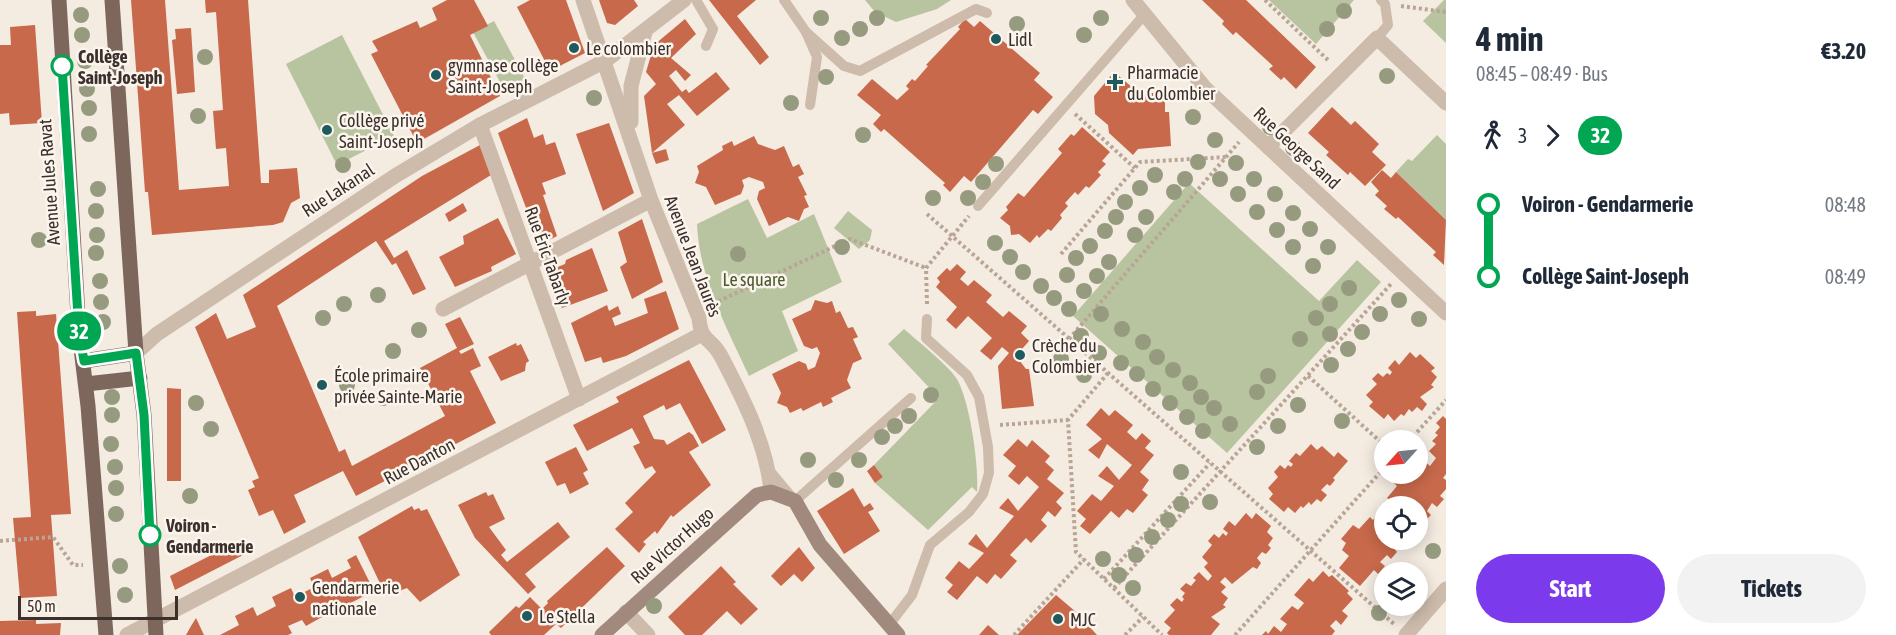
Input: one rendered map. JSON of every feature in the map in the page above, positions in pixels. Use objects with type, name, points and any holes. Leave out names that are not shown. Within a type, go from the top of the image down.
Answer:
[{"type":"main road","name":"Avenue Jules Ravat","points":[[59,0],[79,332],[84,361],[106,635]]},
{"type":"main road","points":[[112,0],[136,353],[140,378],[155,628]]},
{"type":"main road","points":[[84,361],[136,353]]},
{"type":"main road","points":[[86,384],[140,378]]},
{"type":"main road","points":[[771,492],[795,501],[820,545],[893,630]]},
{"type":"main road","name":"Rue Victor Hugo","points":[[602,635],[757,495],[771,492]]},
{"type":"street","name":"Avenue Jean Jaurès","points":[[583,0],[651,200],[696,312],[700,335],[720,353],[741,397],[769,470],[771,492]]},
{"type":"street","name":"Rue Lakanal","points":[[136,353],[157,334],[276,253],[480,125],[604,61],[684,0]]},
{"type":"street","name":"Rue George Sand","points":[[1133,0],[1205,88],[1446,313]]},
{"type":"street","name":"Avenue Jean Jaurès","points":[[633,146],[631,86],[645,32]]},
{"type":"street","points":[[1268,147],[1377,38],[1446,103]]},
{"type":"street","name":"Rue Éric Tabarly","points":[[480,125],[579,399]]},
{"type":"street","points":[[443,309],[651,200]]},
{"type":"street","name":"Rue Danton","points":[[127,635],[155,628],[700,335]]},
{"type":"street","points":[[1406,635],[1446,589]]},
{"type":"street","points":[[626,612],[648,635]]},
{"type":"lane","points":[[696,0],[712,29],[706,46]]},
{"type":"lane","points":[[784,0],[806,32],[817,57],[810,105]]},
{"type":"lane","points":[[1377,38],[1388,25],[1383,2]]},
{"type":"lane","points":[[806,32],[844,66],[860,71],[976,9],[987,12]]},
{"type":"lane","points":[[978,206],[1145,14]]},
{"type":"lane","points":[[893,630],[912,595],[930,545],[969,512],[983,494],[989,473],[979,397],[968,375],[926,338],[927,320]]},
{"type":"lane","points":[[769,470],[795,501],[910,398]]},
{"type":"path","points":[[1266,0],[1330,62]]},
{"type":"path","points":[[1383,2],[1446,12]]},
{"type":"path","points":[[1066,105],[1135,168]]},
{"type":"path","points":[[1069,339],[1239,142]]},
{"type":"path","points":[[1061,254],[1140,162],[1227,157]]},
{"type":"path","points":[[927,320],[926,268],[978,206]]},
{"type":"path","points":[[927,214],[1406,635]]},
{"type":"path","points":[[696,312],[850,239],[926,268]]},
{"type":"path","points":[[1114,588],[1392,284]]},
{"type":"path","points":[[1108,373],[1068,420],[1076,552],[1162,635]]},
{"type":"path","points":[[1308,376],[1374,436]]},
{"type":"path","points":[[1419,430],[1446,400]]},
{"type":"path","points":[[984,426],[1068,420]]},
{"type":"path","points":[[1104,579],[1210,463]]},
{"type":"path","points":[[1235,635],[1374,479]]},
{"type":"path","points":[[0,541],[53,537],[73,565],[82,566]]},
{"type":"path","points":[[1014,635],[1084,559]]},
{"type":"path","points":[[1125,635],[1143,617]]},
{"type":"green space","points":[[865,0],[951,0],[937,9],[896,22],[875,12]]},
{"type":"green space","points":[[1269,0],[1354,0],[1316,44]]},
{"type":"green space","points":[[1446,0],[1446,43],[1423,21]]},
{"type":"green space","points":[[494,21],[527,82],[506,93],[473,32]]},
{"type":"green space","points":[[342,35],[394,136],[337,165],[286,64]]},
{"type":"green space","points":[[1437,135],[1446,144],[1446,220],[1396,172],[1408,159],[1412,161]]},
{"type":"green space","points":[[1189,183],[1319,301],[1357,260],[1381,282],[1227,453],[1073,316]]},
{"type":"green space","name":"Le square","points":[[748,199],[767,238],[814,214],[842,282],[782,311],[798,351],[749,376],[715,302],[703,263],[697,224]]},
{"type":"green space","points":[[848,211],[872,230],[870,240],[859,249],[834,228]]},
{"type":"green space","points":[[904,329],[941,362],[958,381],[970,419],[975,451],[977,492],[972,487],[928,530],[875,483],[883,477],[874,465],[939,398],[888,344]]},
{"type":"building","points":[[131,0],[165,0],[179,190],[229,186],[226,148],[216,149],[213,111],[223,110],[216,12],[206,13],[205,0],[248,0],[261,183],[269,183],[269,170],[297,168],[300,198],[291,203],[283,222],[273,225],[152,235],[148,192],[145,192]]},
{"type":"building","name":"gymnase collège Saint-Joseph","points":[[447,0],[474,0],[488,26],[470,35],[500,96],[417,143],[371,54],[378,51],[372,41],[417,21],[420,28],[437,20],[432,8]]},
{"type":"building","points":[[530,0],[566,0],[585,53],[550,71],[517,7]]},
{"type":"building","points":[[599,0],[634,0],[638,6],[615,25],[607,23]]},
{"type":"building","points":[[709,0],[756,0],[737,16],[769,57],[760,65]]},
{"type":"building","points":[[1202,0],[1246,0],[1316,67],[1296,89],[1284,77],[1281,80],[1269,69],[1273,66],[1236,32],[1233,35],[1222,24],[1224,21]]},
{"type":"building","points":[[685,19],[696,34],[671,58],[691,75],[685,81],[676,70],[669,76],[682,92],[686,89],[689,93],[716,72],[730,89],[697,116],[679,95],[667,104],[685,125],[652,153],[644,96],[656,84],[646,72],[654,45]]},
{"type":"building","points":[[965,19],[974,27],[980,21],[1040,73],[1034,80],[1053,97],[1038,114],[1033,110],[971,182],[964,176],[950,192],[943,185],[945,183],[884,129],[881,132],[873,124],[881,115],[857,95],[872,79],[897,100],[909,89],[906,86],[912,79],[915,81],[928,66],[926,65],[960,29],[958,27]]},
{"type":"building","points":[[35,25],[42,123],[10,125],[9,113],[0,114],[0,45],[11,45],[10,27]]},
{"type":"building","points":[[191,28],[195,92],[177,94],[172,40],[176,39],[175,29]]},
{"type":"building","points":[[1114,72],[1139,93],[1160,93],[1160,100],[1165,100],[1165,112],[1169,112],[1171,146],[1138,149],[1133,155],[1109,133],[1108,125],[1095,114],[1094,96]]},
{"type":"building","points":[[1332,107],[1351,125],[1355,121],[1379,144],[1372,152],[1386,165],[1365,186],[1350,172],[1348,175],[1326,155],[1329,152],[1308,133]]},
{"type":"building","points":[[527,118],[534,138],[543,134],[546,145],[555,142],[566,174],[542,183],[546,194],[543,195],[557,236],[540,245],[498,133]]},
{"type":"building","points":[[609,123],[634,193],[603,211],[576,134]]},
{"type":"building","points":[[1082,127],[1110,152],[1102,161],[1106,164],[1098,172],[1101,175],[1089,188],[1086,186],[1078,195],[1075,192],[1065,203],[1068,206],[1060,215],[1062,218],[1051,231],[1048,229],[1039,238],[1037,235],[1030,243],[1019,234],[1011,235],[1010,226],[1000,218],[1008,210],[1006,207],[1018,193],[1024,197],[1062,153],[1058,149],[1071,134],[1074,136]]},
{"type":"building","points":[[754,136],[758,144],[775,150],[784,146],[793,167],[799,164],[804,174],[798,177],[807,195],[804,196],[809,207],[804,209],[799,221],[788,217],[769,226],[757,199],[759,191],[765,188],[763,182],[749,177],[742,180],[744,186],[741,194],[715,205],[706,187],[695,183],[699,172],[697,166],[723,150],[722,146],[732,141],[734,146]]},
{"type":"building","points":[[480,145],[491,175],[384,241],[394,258],[407,250],[426,289],[413,295],[396,263],[392,265],[376,241],[277,306],[339,452],[345,449],[352,466],[445,416],[420,368],[457,348],[445,324],[460,317],[474,344],[459,351],[461,354],[473,348],[481,366],[470,371],[496,423],[356,496],[343,471],[294,495],[306,522],[284,534],[273,510],[259,516],[248,490],[255,487],[252,481],[259,478],[195,327],[216,313],[227,339],[256,327],[243,295],[422,176]]},
{"type":"building","points":[[666,149],[669,160],[656,164],[652,153]]},
{"type":"building","points":[[1382,170],[1391,178],[1396,172],[1446,220],[1444,265],[1433,255],[1436,252],[1398,217],[1396,219],[1384,209],[1387,206],[1375,195],[1379,191],[1371,182]]},
{"type":"building","points":[[463,203],[467,211],[449,222],[445,214]]},
{"type":"building","points":[[498,218],[516,254],[491,267],[492,271],[455,287],[439,257],[464,244],[463,236]]},
{"type":"building","points":[[642,219],[663,282],[632,299],[620,267],[627,262],[618,232]]},
{"type":"building","points":[[592,248],[608,291],[562,308],[548,271]]},
{"type":"building","points":[[957,264],[966,272],[960,279],[968,286],[974,280],[992,295],[986,302],[1003,317],[1009,311],[1027,326],[1021,333],[1029,341],[1016,356],[1026,369],[1029,369],[1034,406],[1002,409],[998,366],[1009,353],[1002,347],[991,360],[980,351],[992,338],[968,316],[956,329],[946,320],[957,307],[936,287],[940,282],[937,278],[947,268],[950,271]]},
{"type":"building","points":[[666,291],[679,329],[626,356],[603,363],[601,357],[585,362],[571,323],[607,305],[609,311],[618,306],[621,314],[612,318],[615,326],[648,313],[644,299]]},
{"type":"building","points":[[815,300],[827,303],[832,301],[836,313],[840,311],[848,328],[853,327],[858,337],[853,339],[862,359],[853,363],[847,380],[851,388],[831,398],[833,402],[823,407],[821,402],[803,411],[801,408],[790,413],[787,407],[777,403],[781,393],[772,374],[799,361],[806,364],[808,370],[815,367],[820,353],[817,347],[812,349],[804,346],[792,319],[811,310]]},
{"type":"building","points":[[36,311],[36,316],[56,314],[71,514],[51,515],[57,596],[20,598],[13,518],[31,517],[17,312]]},
{"type":"building","points":[[516,343],[517,346],[521,344],[529,361],[526,363],[525,371],[501,381],[488,357]]},
{"type":"building","points":[[1410,352],[1416,358],[1420,354],[1435,368],[1431,371],[1437,377],[1431,385],[1434,387],[1420,397],[1427,404],[1422,411],[1417,407],[1412,412],[1409,409],[1404,416],[1401,414],[1394,421],[1388,414],[1384,419],[1369,406],[1373,402],[1366,395],[1377,384],[1372,379],[1378,373],[1383,377],[1387,373],[1390,375],[1392,372],[1388,368],[1395,360],[1399,365]]},
{"type":"building","points":[[689,360],[726,430],[702,444],[680,403],[666,410],[664,405],[643,416],[654,439],[664,440],[667,445],[689,432],[693,435],[699,446],[689,452],[711,485],[673,517],[671,515],[657,534],[655,531],[643,542],[646,544],[639,553],[615,529],[633,512],[625,503],[656,472],[652,466],[645,469],[633,446],[640,443],[632,428],[587,451],[573,425],[619,402],[616,397]]},
{"type":"building","points":[[167,388],[181,389],[181,481],[167,481]]},
{"type":"building","points":[[1101,408],[1109,416],[1115,410],[1133,425],[1127,432],[1136,440],[1142,433],[1151,441],[1145,448],[1154,455],[1140,472],[1149,480],[1142,490],[1148,495],[1133,513],[1127,509],[1119,518],[1111,511],[1090,534],[1080,526],[1086,519],[1077,511],[1092,494],[1101,501],[1114,486],[1098,476],[1107,466],[1119,480],[1132,465],[1107,444],[1099,459],[1088,450],[1102,439],[1086,425]]},
{"type":"building","points":[[1443,416],[1446,419],[1446,474],[1443,478],[1446,480],[1446,489],[1440,496],[1444,499],[1437,507],[1432,503],[1428,509],[1428,496],[1389,496],[1397,486],[1395,484],[1428,484],[1428,464],[1430,466],[1436,458],[1429,451],[1436,444],[1432,441],[1438,435],[1435,433],[1440,427],[1436,423]]},
{"type":"building","points":[[1018,439],[1027,447],[1032,440],[1050,456],[1045,462],[1054,470],[1047,479],[1064,493],[1056,502],[1062,508],[1055,517],[1048,511],[1041,520],[1047,526],[1031,543],[1026,538],[1010,555],[1017,561],[1001,579],[995,574],[987,584],[977,576],[957,600],[947,592],[953,585],[945,578],[959,561],[969,569],[984,553],[968,544],[976,534],[987,548],[1014,516],[999,508],[1008,498],[1018,511],[1039,487],[1027,476],[1019,485],[1008,476],[1016,466],[1003,455]]},
{"type":"building","points":[[1311,444],[1317,450],[1322,446],[1334,457],[1338,452],[1348,461],[1333,478],[1335,480],[1330,486],[1327,484],[1321,490],[1327,495],[1321,502],[1317,499],[1311,505],[1309,502],[1303,508],[1301,506],[1295,513],[1288,507],[1284,512],[1269,499],[1273,494],[1268,488],[1278,477],[1274,472],[1280,465],[1285,469],[1288,465],[1291,467],[1293,464],[1289,461],[1296,453],[1300,456]]},
{"type":"building","points":[[576,447],[588,470],[583,473],[589,484],[570,494],[565,483],[557,486],[545,462]]},
{"type":"building","points":[[874,465],[883,477],[875,483],[867,471]]},
{"type":"building","points":[[853,488],[864,507],[870,503],[874,509],[868,512],[880,531],[844,554],[817,511]]},
{"type":"building","points":[[486,492],[488,496],[493,494],[505,519],[489,527],[506,550],[501,555],[507,562],[558,522],[570,537],[525,574],[536,587],[528,594],[475,538],[458,505]]},
{"type":"building","points":[[412,506],[414,510],[427,509],[460,575],[420,602],[407,588],[386,596],[358,537]]},
{"type":"building","points":[[1246,513],[1252,519],[1256,513],[1271,526],[1267,532],[1273,538],[1268,545],[1271,548],[1266,554],[1262,552],[1257,558],[1261,563],[1257,569],[1253,567],[1232,584],[1225,577],[1220,582],[1226,587],[1221,592],[1228,598],[1223,605],[1226,607],[1211,617],[1220,624],[1211,635],[1169,635],[1167,633],[1171,628],[1164,622],[1175,610],[1170,605],[1177,598],[1182,602],[1184,599],[1182,597],[1185,593],[1180,589],[1186,583],[1191,586],[1196,580],[1193,578],[1199,572],[1208,581],[1212,576],[1204,567],[1208,563],[1202,557],[1212,545],[1208,541],[1214,534],[1219,538],[1223,533],[1226,536],[1228,533],[1223,529],[1229,521],[1235,526]]},
{"type":"building","points":[[1370,517],[1373,520],[1374,550],[1395,550],[1397,552],[1391,559],[1387,555],[1380,562],[1374,562],[1374,570],[1360,586],[1339,568],[1349,556],[1342,550],[1346,543],[1341,539],[1353,525],[1359,529]]},
{"type":"building","points":[[241,540],[247,553],[175,590],[170,576]]},
{"type":"building","points":[[607,547],[625,566],[561,628],[556,624],[544,635],[491,635],[489,632],[516,606],[519,608],[530,597],[542,609],[548,603],[547,601]]},
{"type":"building","points":[[799,547],[815,568],[802,582],[794,574],[781,586],[771,576]]},
{"type":"building","points":[[356,555],[371,585],[364,589],[366,595],[343,607],[340,601],[327,607],[329,613],[306,626],[302,620],[288,626],[292,633],[288,635],[220,635],[239,625],[235,616],[253,607],[257,616],[276,606],[272,597],[291,588],[295,597],[314,587],[310,578],[328,569],[332,578],[351,568],[347,560]]},
{"type":"building","points":[[721,566],[736,582],[733,584],[758,609],[741,625],[727,611],[702,635],[685,635],[668,617]]},
{"type":"building","points":[[1323,571],[1329,577],[1332,575],[1349,591],[1347,593],[1353,599],[1342,611],[1348,616],[1341,625],[1336,620],[1330,626],[1335,631],[1332,635],[1262,635],[1266,631],[1268,634],[1274,626],[1281,632],[1287,624],[1280,619],[1292,606],[1298,610],[1304,603],[1294,595],[1309,578],[1313,582]]},
{"type":"building","name":"MJC","points":[[1056,595],[1076,612],[1097,635],[1017,635]]},
{"type":"building","points":[[196,618],[204,635],[186,635],[191,626]]},
{"type":"building","points":[[36,620],[36,624],[61,623],[60,635],[0,635],[0,621]]},
{"type":"building","points":[[988,625],[999,635],[979,635]]},
{"type":"bus line","name":"32","points":[[62,66],[79,332],[84,361],[136,353],[144,415],[150,535]]},
{"type":"place","name":"Lidl","points":[[996,39]]},
{"type":"place","name":"Le colombier","points":[[574,48]]},
{"type":"place","name":"Collège Saint-Joseph","points":[[62,66]]},
{"type":"place","name":"gymnase collège Saint-Joseph","points":[[436,75]]},
{"type":"place","name":"Pharmacie du Colombier","points":[[1115,82]]},
{"type":"place","name":"Collège privé Saint-Joseph","points":[[327,130]]},
{"type":"place","name":"Crèche du Colombier","points":[[1020,355]]},
{"type":"place","name":"École primaire privée Sainte-Marie","points":[[322,385]]},
{"type":"place","name":"Voiron - Gendarmerie","points":[[150,535]]},
{"type":"place","name":"Gendarmerie nationale","points":[[300,597]]},
{"type":"place","name":"Le Stella","points":[[527,616]]},
{"type":"place","name":"MJC","points":[[1058,619]]}]
